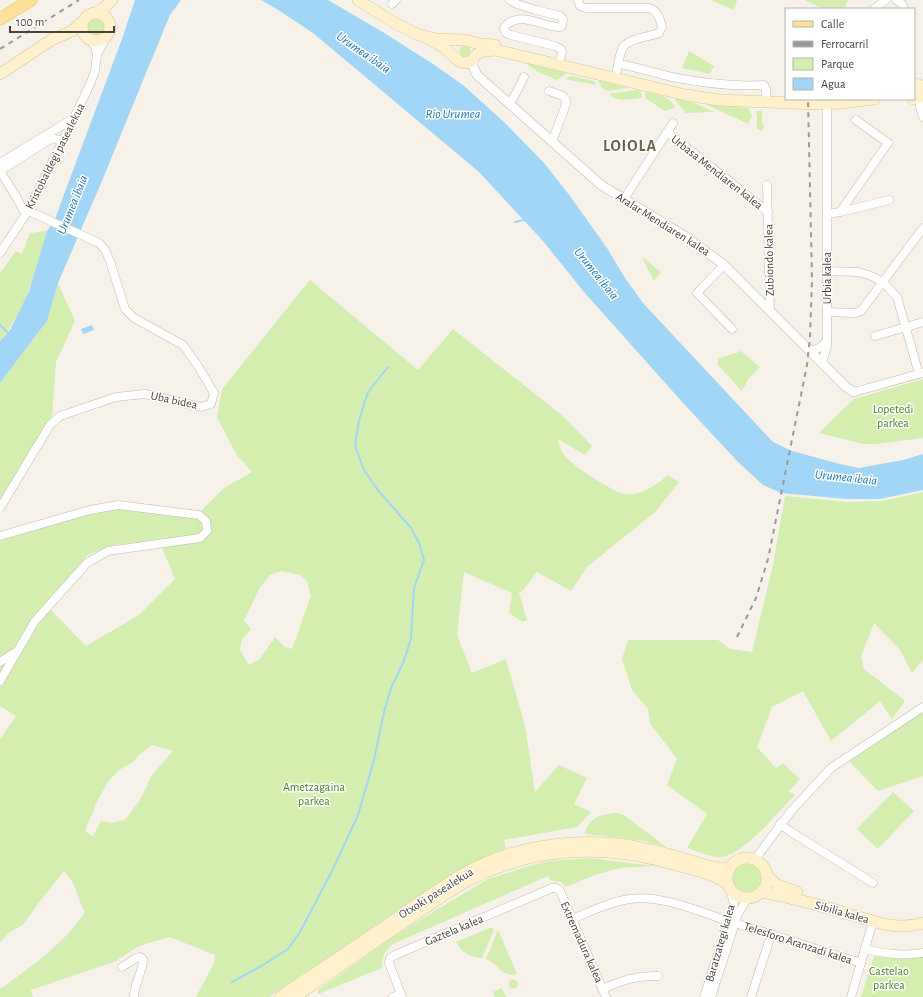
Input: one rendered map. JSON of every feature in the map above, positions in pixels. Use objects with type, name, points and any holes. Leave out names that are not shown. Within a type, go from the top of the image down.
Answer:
[{"type":"main road","points":[[0,10],[16,0]]},
{"type":"main road","points":[[0,19],[31,0]]},
{"type":"main road","points":[[96,13],[111,0]]},
{"type":"main road","points":[[67,33],[100,41],[106,37],[109,31],[108,20],[111,0]]},
{"type":"main road","points":[[358,0],[402,28],[427,38],[443,47],[456,59],[464,63],[470,62],[475,57],[487,50],[500,50],[681,94],[719,100],[827,104],[865,100]]},
{"type":"main road","points":[[0,74],[51,40],[76,28],[90,14],[96,13],[103,15],[108,20]]},
{"type":"main road","points":[[83,21],[82,31],[88,39]]},
{"type":"main road","points":[[427,38],[502,46],[560,60],[617,69],[687,91],[720,96],[785,98]]},
{"type":"main road","points":[[467,42],[476,50],[475,57]]},
{"type":"main road","points":[[456,59],[454,53],[455,46],[467,42]]},
{"type":"main road","points":[[915,83],[921,87],[918,96]]},
{"type":"main road","name":"Otxoki pasealekua","points":[[280,997],[464,873],[502,857],[524,850],[554,844],[621,844],[651,850],[708,866],[730,868]]},
{"type":"main road","name":"Otxoki pasealekua","points":[[295,997],[467,881],[485,872],[526,858],[574,851],[620,852],[650,858],[718,878],[729,886]]},
{"type":"main road","points":[[742,858],[755,859],[762,865],[767,876],[764,887],[761,892],[748,898],[739,896],[729,886],[728,873],[730,868],[735,862],[742,858]]},
{"type":"main road","name":"Sibilia kalea","points":[[767,876],[783,888],[892,919],[908,919],[923,916]]},
{"type":"main road","name":"Sibilia kalea","points":[[761,892],[784,896],[900,927],[923,923]]},
{"type":"street","points":[[510,0],[517,4],[560,16],[563,19],[562,26],[560,27],[526,19],[518,19],[508,23],[504,29],[506,33],[555,46],[561,49],[562,53],[560,60]]},
{"type":"street","points":[[578,0],[580,6],[586,8],[650,8],[658,14],[662,27],[659,33],[628,43],[622,49],[617,69]]},
{"type":"street","points":[[875,8],[886,0]]},
{"type":"street","points":[[896,0],[902,4],[904,8]]},
{"type":"street","name":"Kristobaldegi pasealekua","points":[[0,253],[32,213],[35,197],[93,79],[97,55],[106,37]]},
{"type":"street","points":[[88,39],[95,47],[97,55]]},
{"type":"street","name":"Aralar Mendiaren kalea","points":[[475,57],[474,69],[477,75],[552,142],[602,186],[688,238],[724,265],[846,387],[854,392]]},
{"type":"street","points":[[509,103],[514,97],[524,77]]},
{"type":"street","points":[[549,91],[563,96],[566,100],[566,104],[552,142]]},
{"type":"street","points":[[918,96],[923,117]]},
{"type":"street","name":"Urbia kalea","points":[[822,363],[827,346],[827,104]]},
{"type":"street","points":[[0,163],[74,118]]},
{"type":"street","points":[[840,212],[888,143],[856,120]]},
{"type":"street","points":[[624,199],[673,123]]},
{"type":"street","name":"Urbasa Mendiaren kalea","points":[[667,132],[768,212]]},
{"type":"street","points":[[32,213],[23,210],[0,171],[52,138],[63,141]]},
{"type":"street","name":"Zubiondo kalea","points":[[767,185],[770,311]]},
{"type":"street","points":[[17,198],[30,200],[35,197]]},
{"type":"street","points":[[827,214],[890,200]]},
{"type":"street","name":"Uba bidea","points":[[0,508],[50,425],[60,416],[116,397],[145,394],[201,406],[211,404],[214,393],[198,366],[183,345],[134,318],[125,308],[110,261],[105,250],[99,243],[32,213]]},
{"type":"street","points":[[827,312],[861,312],[923,228]]},
{"type":"street","points":[[724,265],[697,293],[732,329]]},
{"type":"street","points":[[828,271],[869,274],[883,282],[897,298],[905,327],[921,373],[854,392]]},
{"type":"street","points":[[875,336],[923,322]]},
{"type":"street","points":[[810,351],[819,348],[827,341]]},
{"type":"street","points":[[0,536],[90,510],[118,505],[199,514],[206,521],[207,531],[200,538],[108,551],[87,563],[35,621],[16,651],[0,681]]},
{"type":"street","points":[[0,662],[16,651]]},
{"type":"street","points":[[755,859],[780,824],[831,768],[923,707]]},
{"type":"street","points":[[780,824],[873,883]]},
{"type":"street","name":"Baratzategi kalea","points":[[711,997],[732,922],[734,904],[729,886]]},
{"type":"street","name":"Extremadura kalea","points":[[556,888],[560,892],[606,997]]},
{"type":"street","name":"Gaztela kalea","points":[[399,996],[389,963],[390,958],[547,890],[556,888]]},
{"type":"street","name":"Telesforo Aranzadi kalea","points":[[572,919],[613,902],[638,898],[668,902],[862,963]]},
{"type":"street","name":"Baratzategi kalea","points":[[704,997],[732,922],[741,906],[748,898]]},
{"type":"street","points":[[851,997],[874,921]]},
{"type":"street","points":[[751,997],[771,935]]},
{"type":"street","points":[[866,949],[889,955],[911,955],[923,953]]},
{"type":"street","points":[[122,967],[136,958],[140,957],[143,959],[143,964],[134,990],[134,997]]},
{"type":"street","points":[[602,988],[622,980],[639,976],[658,976]]},
{"type":"green space","points":[[711,0],[737,0],[734,10]]},
{"type":"green space","points":[[804,0],[848,0],[844,8],[823,8]]},
{"type":"green space","points":[[91,18],[99,18],[104,23],[102,34],[99,36],[91,36],[86,31],[86,23]]},
{"type":"green space","points":[[465,45],[469,47],[471,51],[469,55],[465,57],[461,55],[459,51],[461,47]]},
{"type":"green space","points":[[689,51],[714,66],[710,74],[682,68]]},
{"type":"green space","points":[[525,63],[567,73],[557,80],[538,72]]},
{"type":"green space","points":[[571,76],[594,81],[596,85],[565,79]]},
{"type":"green space","points":[[598,80],[628,88],[608,91],[602,88]]},
{"type":"green space","points":[[636,90],[641,91],[642,98],[629,100],[616,99],[609,94]]},
{"type":"green space","points":[[645,92],[667,98],[675,108],[665,111],[645,98]]},
{"type":"green space","points":[[675,100],[694,103],[714,112],[686,113]]},
{"type":"green space","points":[[705,104],[748,108],[752,116],[748,124]]},
{"type":"green space","points":[[757,111],[762,111],[762,122],[764,126],[762,131],[757,129]]},
{"type":"green space","points":[[47,231],[29,289],[17,316],[0,341],[0,273],[16,251],[22,254],[30,233]]},
{"type":"green space","points":[[642,257],[661,272],[654,281]]},
{"type":"green space","name":"Ametzagaina parkea","points":[[310,280],[418,370],[453,329],[564,417],[592,446],[585,455],[558,439],[560,448],[569,460],[611,488],[624,494],[636,494],[648,489],[668,475],[679,482],[655,512],[587,567],[571,591],[537,572],[519,593],[527,620],[523,622],[509,613],[512,593],[464,572],[457,635],[472,673],[506,659],[525,726],[535,792],[559,765],[587,778],[574,804],[591,812],[577,827],[504,840],[506,849],[488,856],[439,882],[269,997],[196,997],[214,963],[215,955],[169,937],[139,946],[116,961],[31,990],[33,997],[0,997],[0,988],[47,954],[77,924],[85,912],[72,881],[64,871],[23,925],[10,932],[0,942],[0,739],[16,716],[0,706],[0,541],[73,518],[119,509],[194,518],[224,488],[252,472],[237,455],[217,418],[222,389]],"holes":[[[159,540],[175,579],[139,615],[86,646],[45,604],[88,555],[113,545]],[[281,571],[300,575],[307,581],[311,596],[292,649],[285,647],[275,637],[260,659],[249,665],[240,650],[242,639],[251,629],[244,621],[260,587],[270,575]],[[152,745],[173,751],[152,775],[140,800],[125,820],[112,823],[101,821],[93,836],[85,831],[96,804],[107,783],[119,770],[133,762],[139,755]]]},
{"type":"green space","points":[[58,283],[75,321],[56,362],[52,418],[40,434],[0,500],[0,383],[47,321]]},
{"type":"green space","points":[[741,351],[760,367],[748,379],[742,391],[718,365],[718,359]]},
{"type":"green space","name":"Lopetedi parkea","points":[[923,379],[923,438],[864,444],[819,433],[854,399]]},
{"type":"green space","points":[[923,492],[923,660],[912,673],[900,650],[874,623],[861,656],[864,669],[905,701],[892,719],[880,701],[831,741],[803,691],[772,707],[757,747],[776,768],[783,763],[800,779],[789,791],[795,795],[761,831],[741,848],[731,854],[722,857],[713,856],[687,848],[707,814],[667,785],[677,759],[650,723],[648,709],[632,690],[622,659],[628,640],[718,640],[730,649],[752,652],[773,565],[785,496],[846,502],[882,501]]},
{"type":"green space","points":[[921,712],[923,715],[923,776],[878,791],[849,761]]},
{"type":"green space","points":[[893,792],[914,811],[878,849],[857,829]]},
{"type":"green space","points":[[616,813],[624,815],[666,847],[645,841],[585,834],[589,823],[593,820],[601,816]]},
{"type":"green space","points":[[589,858],[655,866],[620,868],[595,875],[566,887],[561,882],[550,880],[548,876],[393,944],[384,955],[382,968],[318,994],[318,990],[395,936],[488,879],[550,861]]},
{"type":"green space","points":[[747,864],[757,868],[761,878],[757,888],[747,892],[737,888],[733,878],[737,868]]},
{"type":"green space","points":[[492,927],[494,930],[482,958],[467,954],[456,942]]},
{"type":"green space","points":[[498,930],[517,974],[508,974],[486,959]]},
{"type":"green space","name":"Castelao parkea","points":[[874,956],[898,959],[923,957],[923,997],[861,997]]},
{"type":"green space","points":[[511,980],[515,980],[517,984],[515,988],[511,988],[509,986],[509,982]]},
{"type":"green space","points":[[502,988],[506,997],[495,997],[493,992]]},
{"type":"water","name":"Urumea ibaia","points":[[135,0],[181,0],[170,15],[102,181],[58,283],[47,321],[0,383],[0,341],[10,330],[29,291],[47,231],[55,219]]},
{"type":"water","name":"Río Urumea","points":[[261,0],[328,0],[386,34],[463,85],[504,122],[545,164],[607,248],[625,278],[643,303],[773,442],[792,451],[859,468],[903,460],[923,454],[923,490],[880,499],[846,499],[781,493],[763,485],[738,462],[684,404],[584,292],[543,241],[479,172],[313,33]]},
{"type":"water","points":[[92,325],[94,330],[83,334],[81,329]]},
{"type":"waterway","points":[[515,222],[524,220]]},
{"type":"waterway","points":[[0,325],[9,334]]},
{"type":"waterway","points":[[232,982],[288,949],[300,932],[333,869],[358,815],[374,760],[384,712],[391,688],[403,663],[411,639],[414,588],[424,560],[419,543],[411,528],[377,489],[364,470],[355,446],[359,420],[368,392],[388,367]]},
{"type":"railway","points":[[0,49],[79,0]]},
{"type":"railway","points":[[737,637],[756,598],[768,559],[807,365],[810,338],[812,279],[808,100]]},
{"type":"district","name":"LOIOLA","points":[[630,146]]}]
